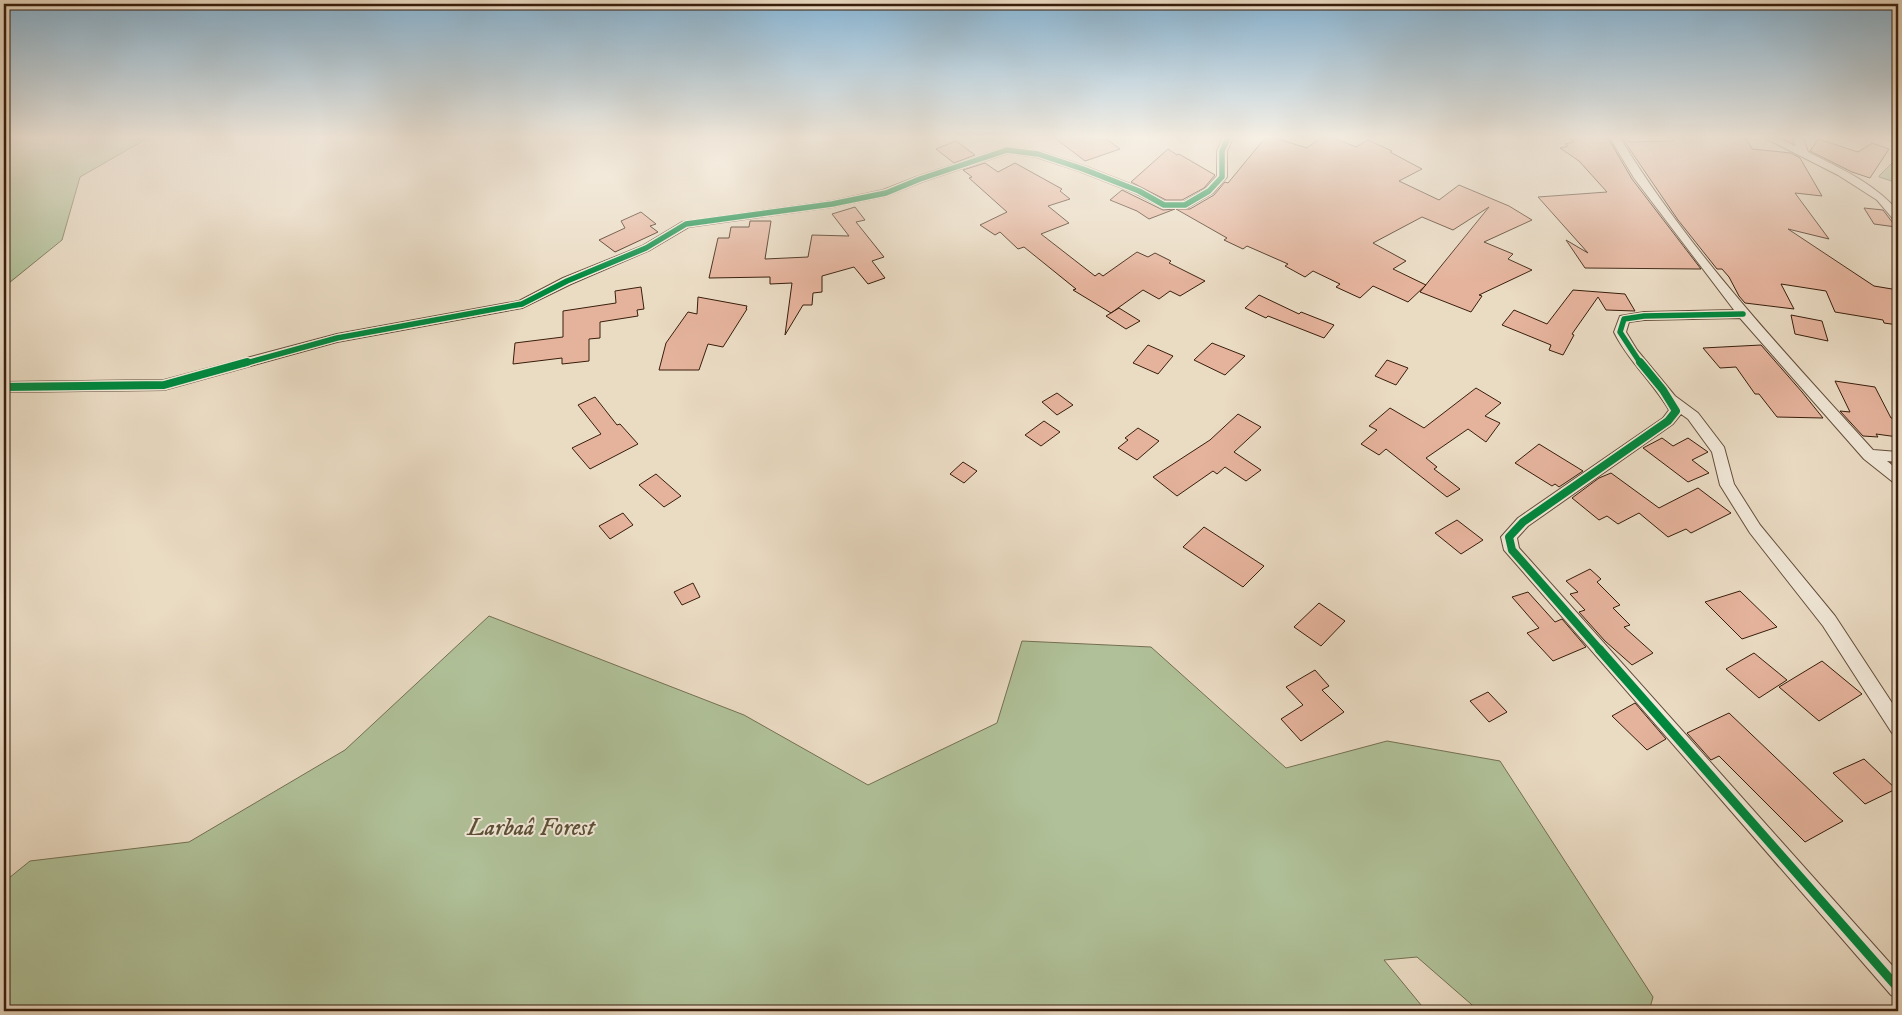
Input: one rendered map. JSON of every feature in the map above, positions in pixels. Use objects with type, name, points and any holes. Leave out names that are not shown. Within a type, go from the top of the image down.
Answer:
[{"type":"street","points":[[4,387],[164,385],[337,338],[522,304],[567,281],[646,248],[686,224],[832,204],[886,193],[905,185]]},
{"type":"street","points":[[1125,185],[1164,204],[1185,205],[1209,191],[1214,185]]},
{"type":"street","points":[[1645,185],[1743,314],[1869,455],[1898,478]]},
{"type":"street","points":[[1862,185],[1882,198],[1898,218]]},
{"type":"street","points":[[1743,314],[1644,316],[1624,319],[1620,332],[1626,344],[1671,400],[1676,411],[1668,421],[1523,522],[1509,537],[1512,550],[1898,988]]},
{"type":"street","points":[[1671,400],[1693,416],[1719,451],[1727,485],[1755,529],[1829,621],[1898,727]]},
{"type":"street","points":[[1869,455],[1898,457]]},
{"type":"green space","points":[[4,185],[78,185],[62,240],[4,287]]},
{"type":"green space","name":"Larbaâ Forest","points":[[489,616],[744,715],[868,785],[997,723],[1022,641],[1151,647],[1286,768],[1387,741],[1500,761],[1653,997],[1649,1011],[1479,1011],[1417,957],[1384,960],[1426,1011],[4,1011],[4,882],[30,861],[189,842],[345,750]]},
{"type":"building","points":[[977,185],[1055,185],[1062,189],[1060,191],[1070,199],[1048,206],[1069,223],[1041,234],[1095,276],[1099,273],[1103,276],[1137,252],[1148,257],[1155,253],[1171,261],[1169,263],[1205,281],[1180,296],[1170,291],[1159,299],[1143,290],[1111,313],[1073,290],[1076,289],[1024,247],[1018,249],[1000,232],[995,235],[980,225],[1007,212]]},
{"type":"building","points":[[1138,185],[1206,185],[1182,200],[1166,200]]},
{"type":"building","points":[[1222,185],[1408,185],[1439,200],[1460,185],[1509,206],[1532,220],[1484,242],[1513,254],[1508,259],[1532,270],[1479,295],[1482,296],[1471,312],[1420,292],[1425,286],[1408,302],[1373,286],[1360,298],[1336,287],[1340,284],[1313,271],[1305,277],[1285,266],[1288,264],[1247,246],[1243,249],[1224,240],[1227,238],[1176,209],[1190,209],[1214,195]],"holes":[[[1489,207],[1426,285],[1393,269],[1406,261],[1373,243],[1422,217],[1453,230]]]},
{"type":"building","points":[[1601,185],[1637,185],[1701,269],[1585,268],[1566,240],[1588,253],[1538,197],[1607,192]]},
{"type":"building","points":[[1654,185],[1816,185],[1822,196],[1795,193],[1829,239],[1788,229],[1874,286],[1898,290],[1898,325],[1884,323],[1883,320],[1835,312],[1826,291],[1781,284],[1794,309],[1745,303],[1729,277],[1722,269],[1717,269],[1678,220]]},
{"type":"building","points":[[1122,190],[1163,210],[1175,209],[1149,219],[1137,211],[1110,200]]},
{"type":"building","points":[[855,207],[865,220],[856,222],[884,257],[872,261],[885,278],[868,284],[854,267],[822,276],[822,292],[813,293],[812,305],[803,305],[785,335],[792,283],[770,284],[770,277],[709,278],[718,238],[729,238],[731,227],[749,227],[750,221],[771,221],[765,259],[808,257],[812,235],[849,236],[832,214]]},
{"type":"building","points":[[1864,208],[1883,210],[1896,227],[1874,224]]},
{"type":"building","points":[[641,212],[656,224],[650,226],[658,232],[615,252],[599,240],[625,228],[621,221]]},
{"type":"building","points":[[641,287],[644,309],[637,310],[638,316],[600,322],[600,338],[589,339],[589,361],[562,364],[562,358],[513,364],[515,343],[563,337],[563,311],[616,303],[615,291]]},
{"type":"building","points":[[1573,290],[1625,294],[1635,311],[1606,310],[1598,297],[1572,334],[1574,335],[1563,355],[1549,350],[1551,345],[1502,325],[1514,310],[1547,324]]},
{"type":"building","points":[[1259,295],[1299,314],[1301,312],[1334,325],[1324,338],[1268,316],[1266,318],[1245,308]]},
{"type":"building","points":[[698,297],[747,306],[747,309],[723,347],[708,344],[699,370],[659,370],[666,343],[688,312],[697,314]]},
{"type":"building","points":[[1119,308],[1140,321],[1126,329],[1106,316]]},
{"type":"building","points":[[1791,315],[1822,321],[1828,341],[1795,334]]},
{"type":"building","points":[[1212,343],[1245,356],[1225,375],[1194,360]]},
{"type":"building","points":[[1148,345],[1173,356],[1158,374],[1133,363]]},
{"type":"building","points":[[1761,345],[1823,418],[1777,417],[1759,394],[1755,394],[1736,367],[1720,368],[1703,348]]},
{"type":"building","points":[[1387,360],[1408,368],[1396,385],[1375,376]]},
{"type":"building","points":[[1835,381],[1875,387],[1891,418],[1898,419],[1898,437],[1876,434],[1878,437],[1863,436],[1840,411],[1850,412]]},
{"type":"building","points":[[1476,388],[1501,403],[1485,416],[1500,423],[1486,442],[1468,429],[1426,458],[1437,467],[1434,469],[1460,489],[1447,497],[1386,449],[1379,455],[1361,444],[1377,430],[1369,426],[1390,408],[1424,428]]},
{"type":"building","points":[[1057,393],[1073,405],[1057,415],[1042,402]]},
{"type":"building","points":[[595,397],[617,425],[620,424],[638,444],[590,469],[572,448],[601,434],[578,405]]},
{"type":"building","points":[[1238,414],[1261,427],[1234,452],[1261,470],[1246,481],[1225,467],[1217,474],[1213,471],[1177,496],[1153,477],[1210,440]]},
{"type":"building","points":[[1044,421],[1060,432],[1041,446],[1025,435]]},
{"type":"building","points":[[1138,428],[1159,441],[1137,460],[1118,448],[1128,440],[1125,438]]},
{"type":"building","points":[[1662,438],[1673,446],[1688,438],[1708,452],[1692,460],[1709,473],[1688,482],[1643,448]]},
{"type":"building","points":[[1539,444],[1583,471],[1559,487],[1555,484],[1552,486],[1515,463]]},
{"type":"building","points":[[963,462],[977,471],[964,483],[950,474]]},
{"type":"building","points":[[1611,473],[1659,508],[1698,488],[1731,513],[1691,533],[1686,529],[1668,537],[1639,513],[1618,524],[1607,516],[1599,520],[1572,498],[1599,478]]},
{"type":"building","points":[[656,474],[681,496],[664,507],[639,485]]},
{"type":"building","points":[[623,513],[633,525],[610,539],[599,526]]},
{"type":"building","points":[[1457,520],[1483,540],[1461,554],[1435,533]]},
{"type":"building","points":[[1204,527],[1264,566],[1243,587],[1183,547]]},
{"type":"building","points":[[1590,569],[1601,579],[1597,582],[1620,605],[1613,608],[1630,625],[1624,627],[1653,653],[1632,665],[1605,641],[1579,612],[1585,610],[1570,594],[1578,592],[1566,581]]},
{"type":"building","points":[[693,583],[700,597],[682,605],[674,592]]},
{"type":"building","points":[[1740,591],[1777,627],[1742,639],[1705,602]]},
{"type":"building","points":[[1528,592],[1555,622],[1562,619],[1586,647],[1553,661],[1527,633],[1539,628],[1512,597]]},
{"type":"building","points":[[1319,603],[1345,621],[1321,646],[1294,627]]},
{"type":"building","points":[[1754,653],[1787,680],[1759,698],[1726,669]]},
{"type":"building","points":[[1822,661],[1862,694],[1819,721],[1779,687]]},
{"type":"building","points":[[1315,670],[1329,686],[1322,690],[1344,712],[1301,741],[1281,719],[1303,705],[1286,687]]},
{"type":"building","points":[[1488,692],[1507,712],[1489,722],[1470,701]]},
{"type":"building","points":[[1635,703],[1666,739],[1647,750],[1612,716]]},
{"type":"building","points":[[1729,713],[1843,821],[1805,842],[1719,756],[1711,760],[1687,733]]},
{"type":"building","points":[[1864,759],[1896,789],[1865,804],[1833,773]]},
{"type":"cycle path","points":[[4,387],[164,385],[337,338],[522,304],[567,281],[646,248],[686,224],[832,204],[886,193],[905,185]]},
{"type":"cycle path","points":[[1125,185],[1164,205],[1185,205],[1209,191],[1214,185]]},
{"type":"cycle path","points":[[1743,314],[1644,316],[1624,319],[1620,332],[1626,343],[1663,390],[1676,411],[1668,421],[1523,522],[1509,537],[1512,550],[1898,988]]}]
